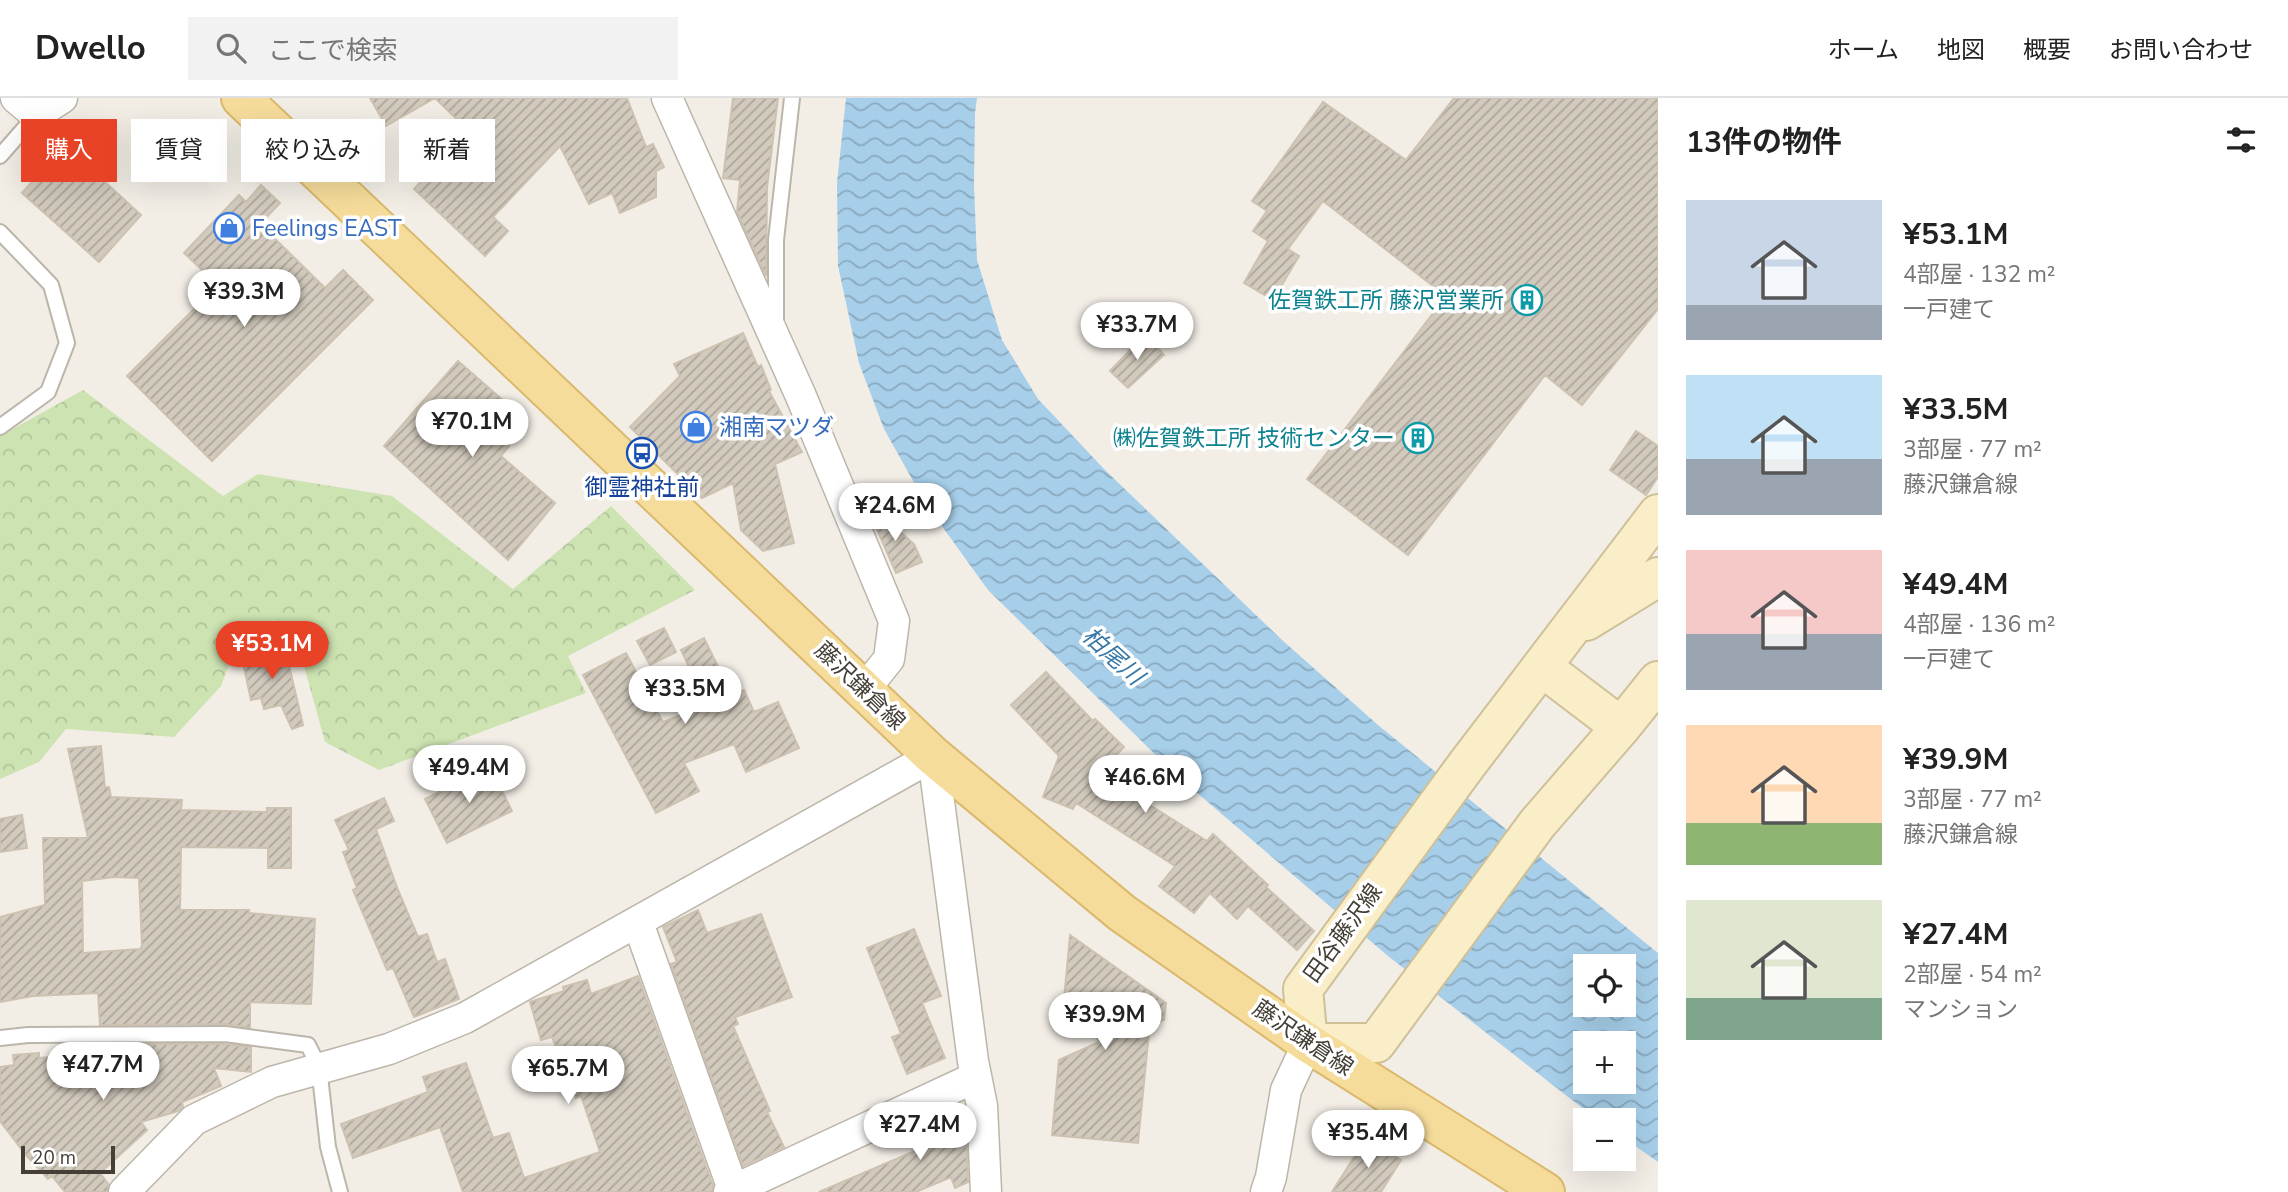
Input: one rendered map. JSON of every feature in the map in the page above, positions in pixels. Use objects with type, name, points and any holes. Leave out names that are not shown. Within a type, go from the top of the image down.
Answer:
[{"type":"main road","name":"藤沢鎌倉線","points":[[241,98],[933,756],[1122,913],[1308,1043],[1534,1189]]},
{"type":"main road","name":"田谷藤沢線","points":[[1308,1043],[1303,989],[1465,767],[1658,514]]},
{"type":"main road","points":[[1569,631],[1658,578]]},
{"type":"main road","points":[[1542,667],[1622,727]]},
{"type":"main road","points":[[1308,1043],[1376,1043],[1537,824],[1622,727],[1658,681]]},
{"type":"street","points":[[26,106],[62,98]]},
{"type":"street","points":[[667,98],[775,340],[894,621],[889,659],[864,690]]},
{"type":"street","points":[[124,1192],[194,1120],[272,1082],[389,1049],[465,1018],[933,756],[982,1106],[986,1192]]},
{"type":"street","points":[[638,923],[732,1191],[976,1077]]},
{"type":"street","points":[[1266,1192],[1286,1090],[1308,1043]]},
{"type":"lane","points":[[775,340],[776,240],[792,98]]},
{"type":"lane","points":[[0,156],[26,106]]},
{"type":"lane","points":[[0,232],[51,285],[67,343],[48,392],[0,427]]},
{"type":"lane","points":[[0,1038],[28,1035],[225,1034],[308,1045],[319,1067],[328,1147],[340,1192]]},
{"type":"green space","points":[[83,390],[223,496],[258,474],[392,496],[513,589],[611,506],[695,590],[568,656],[586,693],[379,770],[325,742],[296,637],[275,620],[242,629],[221,686],[174,737],[66,729],[39,762],[0,779],[0,436]]},
{"type":"water","name":"柏尾川","points":[[846,98],[977,98],[974,185],[977,260],[1002,340],[1038,399],[1105,470],[1282,640],[1378,725],[1658,953],[1658,1162],[1636,1146],[1636,1108],[1583,1108],[1388,956],[1175,774],[988,590],[926,504],[884,429],[859,363],[838,266],[837,183]]},
{"type":"building","points":[[370,98],[435,98],[386,126],[385,119],[382,119]]},
{"type":"building","points":[[435,98],[627,98],[646,147],[653,144],[664,167],[656,171],[656,197],[620,213],[612,193],[589,204],[560,146],[493,217],[508,231],[485,256],[414,189],[421,182],[495,182],[495,119],[457,119]]},
{"type":"building","points":[[733,98],[778,98],[767,188],[766,276],[737,212],[740,180],[723,178]]},
{"type":"building","points":[[1454,98],[1658,98],[1658,309],[1582,405],[1545,375],[1408,555],[1307,479],[1446,296],[1323,201],[1288,249],[1299,256],[1273,300],[1244,283],[1268,241],[1253,231],[1267,211],[1252,201],[1323,102],[1406,160]]},
{"type":"building","points":[[32,182],[105,182],[141,215],[99,262],[22,193]]},
{"type":"building","points":[[261,185],[280,203],[260,224],[325,288],[343,270],[373,300],[212,461],[127,376],[218,285],[184,253],[239,195],[246,202]]},
{"type":"building","points":[[743,333],[758,367],[761,365],[771,390],[769,391],[802,452],[775,464],[794,543],[763,551],[741,530],[733,483],[702,498],[630,427],[680,376],[674,364]]},
{"type":"building","points":[[1148,337],[1164,355],[1128,388],[1110,371],[1130,350]]},
{"type":"building","points":[[458,361],[528,422],[501,456],[555,503],[508,560],[384,446]]},
{"type":"building","points":[[1636,431],[1658,446],[1658,477],[1646,495],[1610,470]]},
{"type":"building","points":[[864,500],[914,544],[922,562],[896,573]]},
{"type":"building","points":[[664,628],[676,652],[650,665],[637,641]]},
{"type":"building","points":[[704,638],[732,695],[744,690],[754,712],[778,702],[799,748],[746,772],[734,744],[684,763],[699,791],[656,813],[583,675],[626,653],[663,722],[707,705],[681,650]]},
{"type":"building","points":[[284,644],[303,725],[292,729],[281,705],[264,709],[261,698],[251,700],[241,653]]},
{"type":"building","points":[[1046,672],[1093,721],[1095,719],[1124,747],[1099,773],[1207,841],[1213,834],[1314,931],[1297,950],[1248,906],[1237,919],[1210,893],[1194,913],[1159,886],[1175,866],[1076,803],[1073,809],[1043,797],[1059,756],[1011,705]]},
{"type":"building","points":[[101,746],[105,788],[109,787],[111,797],[182,800],[181,810],[267,812],[267,808],[291,808],[291,868],[268,868],[268,848],[181,847],[180,910],[249,910],[249,913],[315,919],[311,1004],[250,1002],[250,1028],[225,1024],[100,1025],[98,993],[33,996],[0,1002],[0,917],[45,905],[43,838],[88,838],[68,749]],"holes":[[[115,877],[139,878],[140,949],[83,953],[82,881]]]},
{"type":"building","points":[[490,766],[512,811],[447,843],[425,799]]},
{"type":"building","points":[[384,798],[394,821],[376,829],[398,890],[418,937],[427,934],[437,962],[445,959],[459,999],[414,1017],[393,968],[387,970],[353,890],[357,888],[343,852],[349,850],[335,820]]},
{"type":"building","points":[[22,815],[27,848],[0,852],[0,819]]},
{"type":"building","points":[[698,910],[707,933],[761,914],[792,997],[735,1017],[738,1024],[733,1026],[784,1147],[743,1166],[671,964],[677,962],[663,927]]},
{"type":"building","points":[[914,929],[941,996],[922,1003],[945,1058],[907,1074],[892,1037],[901,1034],[867,948]]},
{"type":"building","points":[[1070,935],[1166,1003],[1164,1020],[1150,1023],[1138,1143],[1052,1135],[1059,1060],[1099,1042],[1082,1002],[1063,1010]]},
{"type":"building","points":[[638,976],[713,1186],[712,1192],[463,1192],[440,1127],[353,1158],[341,1124],[428,1092],[423,1077],[466,1063],[493,1138],[509,1133],[524,1178],[600,1152],[581,1096],[576,1098],[552,1037],[541,1040],[530,1002],[564,991],[563,987],[587,980],[591,994]]},
{"type":"building","points":[[101,1044],[224,1044],[251,1047],[251,1072],[214,1068],[221,1086],[182,1102],[183,1107],[178,1111],[141,1122],[147,1130],[100,1173],[109,1185],[107,1192],[65,1192],[52,1176],[48,1179],[26,1155],[0,1121],[0,1067],[14,1065],[13,1055],[39,1053],[39,1058],[101,1053]]},
{"type":"building","points":[[955,1106],[966,1129],[968,1182],[955,1188],[951,1177],[916,1192],[819,1192],[936,1142],[926,1120]]},
{"type":"building","points":[[1366,1138],[1401,1160],[1381,1192],[1332,1192]]},
{"type":"place","name":"Feelings EAST","points":[[229,228]]},
{"type":"place","name":"佐賀鉄工所 藤沢営業所","points":[[1527,300]]},
{"type":"place","name":"湘南マツダ","points":[[696,427]]},
{"type":"place","name":"㈱佐賀鉄工所 技術センター","points":[[1418,438]]},
{"type":"place","name":"御霊神社前","points":[[642,453]]}]
